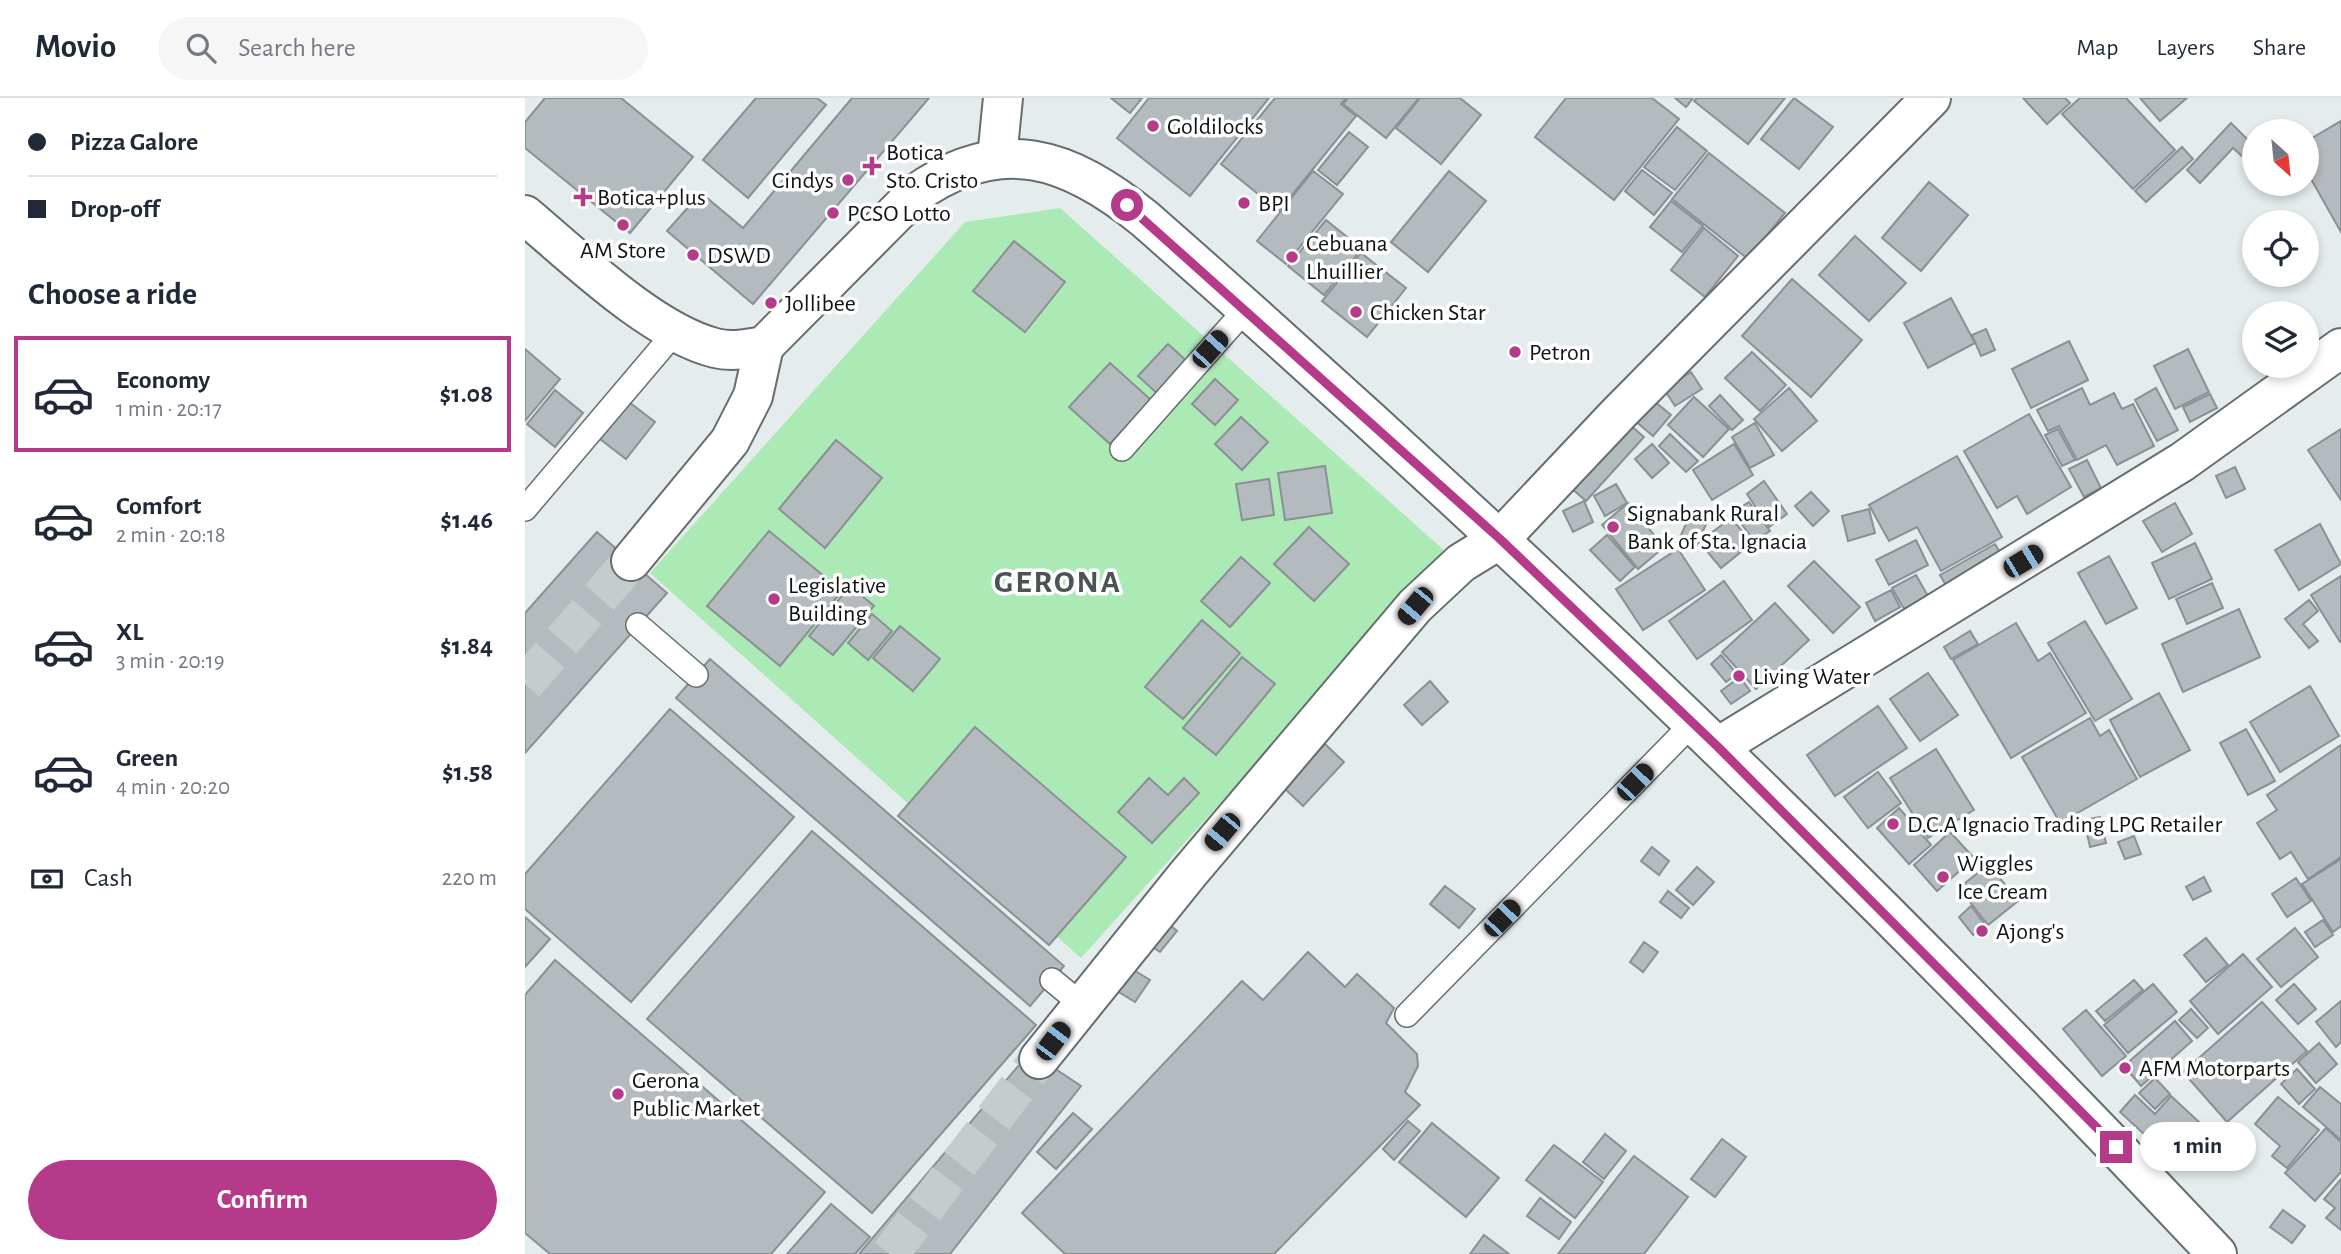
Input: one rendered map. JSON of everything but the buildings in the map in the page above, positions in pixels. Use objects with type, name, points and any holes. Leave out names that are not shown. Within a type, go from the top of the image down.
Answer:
[{"type":"street","points":[[997,158],[1003,98]]},
{"type":"street","points":[[1039,1059],[1081,1004],[1415,606],[1461,563],[1500,539],[1619,413],[1931,98]]},
{"type":"street","points":[[631,561],[730,441],[753,396],[764,346],[914,195],[939,177],[972,163],[997,158],[1049,163],[1094,182],[1145,219],[1500,539],[1705,735],[1999,1027],[2217,1254]]},
{"type":"street","points":[[525,215],[623,295],[676,331],[716,348],[740,350],[764,346]]},
{"type":"street","points":[[1705,735],[2182,461],[2341,348]]},
{"type":"lane","points":[[1122,449],[1246,309]]},
{"type":"lane","points":[[525,509],[676,331]]},
{"type":"lane","points":[[638,625],[696,675]]},
{"type":"lane","points":[[1406,1015],[1705,735]]},
{"type":"lane","points":[[1052,979],[1081,1004]]},
{"type":"green space","points":[[1060,208],[1446,552],[1081,958],[650,573],[965,222]]},
{"type":"tunnel","points":[[525,684],[631,561]]},
{"type":"tunnel","points":[[890,1254],[1039,1059]]},
{"type":"place","name":"Goldilocks","points":[[1153,126]]},
{"type":"place","name":"Botica Sto. Cristo","points":[[872,166]]},
{"type":"place","name":"Cindys","points":[[848,180]]},
{"type":"place","name":"Botica+plus","points":[[583,197]]},
{"type":"place","name":"BPI","points":[[1244,203]]},
{"type":"place","name":"PCSO Lotto","points":[[833,213]]},
{"type":"place","name":"AM Store","points":[[623,225]]},
{"type":"place","name":"DSWD","points":[[693,255]]},
{"type":"place","name":"Cebuana Lhuillier","points":[[1292,257]]},
{"type":"place","name":"Jollibee","points":[[771,303]]},
{"type":"place","name":"Chicken Star","points":[[1356,312]]},
{"type":"place","name":"Petron","points":[[1515,352]]},
{"type":"place","name":"Signabank Rural Bank of Sta. Ignacia","points":[[1613,527]]},
{"type":"place","name":"Legislative Building","points":[[774,599]]},
{"type":"place","name":"Living Water","points":[[1739,676]]},
{"type":"place","name":"D.C.A Ignacio Trading LPG Retailer","points":[[1893,824]]},
{"type":"place","name":"Wiggles Ice Cream","points":[[1943,877]]},
{"type":"place","name":"Ajong's","points":[[1982,931]]},
{"type":"place","name":"AFM Motorparts","points":[[2125,1068]]},
{"type":"place","name":"Gerona Public Market","points":[[618,1094]]},
{"type":"district","name":"GERONA","points":[[1058,581]]},
{"type":"route","points":[[1127,205],[1500,539],[1718,747],[2116,1147]]}]
